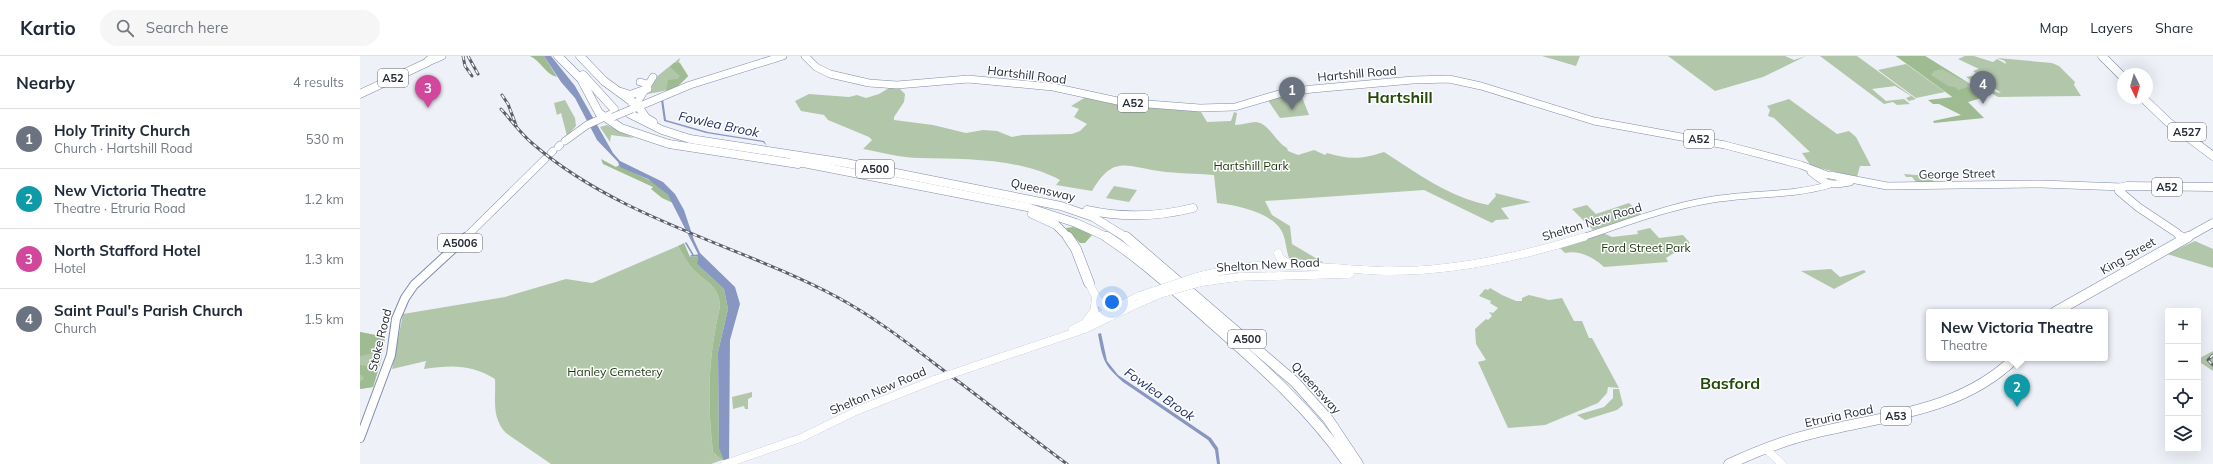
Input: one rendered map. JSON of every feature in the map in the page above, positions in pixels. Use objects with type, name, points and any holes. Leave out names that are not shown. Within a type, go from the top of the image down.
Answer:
[{"type":"highway","name":"A52","points":[[360,94],[426,63],[434,56]]},
{"type":"highway","points":[[558,56],[583,82],[593,104],[608,116],[641,135],[690,148],[844,167]]},
{"type":"highway","points":[[566,56],[608,116]]},
{"type":"highway","points":[[572,56],[608,116]]},
{"type":"highway","points":[[580,56],[631,110],[652,121],[679,131],[844,167]]},
{"type":"highway","points":[[2102,56],[2117,70]]},
{"type":"highway","points":[[2107,56],[2120,68]]},
{"type":"highway","points":[[609,85],[628,95],[648,88]]},
{"type":"highway","name":"A527","points":[[2153,102],[2159,110],[2213,156]]},
{"type":"highway","name":"A527","points":[[2151,104],[2213,152]]},
{"type":"highway","name":"Queensway","points":[[631,110],[648,130],[675,139],[992,191],[1073,210],[1093,217],[1118,231],[1153,258],[1276,365],[1313,409],[1348,464]]},
{"type":"highway","name":"Queensway","points":[[844,167],[884,179],[1027,208],[1058,216],[1104,235],[1127,251],[1156,275],[1272,376],[1313,409],[1339,434],[1358,464]]},
{"type":"highway","points":[[884,179],[1020,211],[1042,218],[1054,224],[1071,238],[1089,283]]},
{"type":"highway","name":"A52","points":[[2120,189],[2213,187]]},
{"type":"highway","name":"A52","points":[[2120,189],[2138,207],[2179,237]]},
{"type":"highway","points":[[992,191],[1132,218],[1166,215],[1193,208]]},
{"type":"highway","name":"King Street","points":[[2060,309],[2179,237],[2191,237],[2195,233],[2213,223]]},
{"type":"highway","name":"Etruria Road","points":[[1729,464],[1766,449],[1806,436],[1894,417],[1946,401],[1992,379],[2012,361]]},
{"type":"highway","points":[[1313,409],[1342,464]]},
{"type":"highway","points":[[1313,409],[1341,432],[1365,464]]},
{"type":"main road","name":"A52","points":[[426,63],[442,56]]},
{"type":"main road","points":[[631,110],[652,100],[697,83],[783,56]]},
{"type":"main road","name":"Hartshill Road","points":[[805,56],[816,67],[830,74],[869,83],[897,85],[968,79],[1053,87],[1122,102],[1202,108],[1235,106],[1282,93],[1312,89],[1413,80],[1449,79],[1492,89],[1594,121],[1695,139],[1793,163],[1828,175]]},
{"type":"main road","points":[[631,110],[648,88],[653,78]]},
{"type":"main road","points":[[640,82],[647,84],[648,88]]},
{"type":"main road","points":[[641,98],[652,100]]},
{"type":"main road","name":"A5006","points":[[608,116],[631,110]]},
{"type":"main road","name":"Stoke Road","points":[[360,438],[391,355],[396,319],[404,298],[414,285],[472,232],[555,150],[578,132],[608,116]]},
{"type":"main road","name":"Hartshill Road","points":[[1793,163],[1812,172],[1819,178]]},
{"type":"main road","points":[[1805,190],[1822,175],[1828,175]]},
{"type":"main road","name":"A52","points":[[1828,175],[1870,184]]},
{"type":"main road","name":"A52","points":[[1819,178],[1833,184],[1836,179],[1828,175]]},
{"type":"main road","name":"Shelton New Road","points":[[1199,280],[1453,267],[1503,260],[1555,246],[1666,211],[1709,200],[1744,195],[1805,190],[1833,184],[1870,184]]},
{"type":"main road","name":"George Street","points":[[1870,184],[1927,186],[2042,184],[2105,186],[2120,189]]},
{"type":"main road","points":[[1278,253],[1286,262],[1295,266]]},
{"type":"main road","points":[[1268,265],[1272,269],[1338,274]]},
{"type":"main road","name":"Shelton New Road","points":[[1042,343],[1138,300],[1166,292],[1234,268],[1268,265],[1386,271]]},
{"type":"main road","points":[[1089,283],[1096,297],[1109,313]]},
{"type":"main road","points":[[1084,323],[1094,311],[1096,297]]},
{"type":"main road","points":[[1102,304],[1114,304],[1130,300]]},
{"type":"main road","name":"Shelton New Road","points":[[725,464],[801,438],[856,411],[934,380],[1085,329],[1130,300],[1138,300]]},
{"type":"main road","points":[[1766,449],[1782,464]]},
{"type":"green space","points":[[530,56],[544,56],[557,77],[549,73]]},
{"type":"green space","points":[[1542,56],[1580,56],[1576,66]]},
{"type":"green space","points":[[1668,56],[1785,56],[1794,60],[1806,56],[1763,77],[1715,91]]},
{"type":"green space","points":[[1820,56],[1857,56],[1916,99],[1909,101],[1906,98],[1911,96],[1895,86],[1872,89],[1886,101],[1904,99],[1910,104],[1897,105],[1893,102],[1884,104]]},
{"type":"green space","points":[[1896,56],[1925,56],[1989,96],[1959,102]]},
{"type":"green space","points":[[1896,56],[1925,56],[1972,85],[1942,69],[1934,71],[1931,75],[1948,86],[1955,87],[1958,90],[1968,87],[1985,97],[1968,102],[1984,118],[1934,123],[1933,121],[1961,115],[1939,104],[1933,104],[1928,100],[1953,97]]},
{"type":"green space","points":[[1965,56],[1974,56],[1993,62],[1997,59],[2006,64],[2005,61],[1997,58],[2052,63],[2059,66],[2075,82],[2074,85],[2081,96],[1998,97],[1966,77],[1972,76],[1995,92],[2001,93],[1992,86],[1994,85],[1973,71],[1979,69],[1958,59]]},
{"type":"green space","points":[[680,58],[679,62],[688,76],[684,81],[670,89],[647,94],[655,78]]},
{"type":"green space","points":[[674,63],[680,63],[688,76],[678,86],[666,91],[668,80],[678,79],[680,76],[670,67]]},
{"type":"green space","points":[[1906,64],[1945,92],[1916,98],[1878,70]]},
{"type":"green space","name":"Hartshill Park","points":[[898,87],[905,94],[904,102],[894,117],[894,120],[933,125],[966,133],[983,130],[997,131],[1012,137],[1022,135],[1072,134],[1080,131],[1087,124],[1074,117],[1079,109],[1071,106],[1086,97],[1191,109],[1201,112],[1207,122],[1231,121],[1234,112],[1237,113],[1235,125],[1254,122],[1261,123],[1269,129],[1279,142],[1287,148],[1288,151],[1298,155],[1314,150],[1325,155],[1327,153],[1342,157],[1356,158],[1384,152],[1421,176],[1447,190],[1474,201],[1488,205],[1496,196],[1495,193],[1531,202],[1501,208],[1509,219],[1496,220],[1492,223],[1424,190],[1265,201],[1272,215],[1290,226],[1292,244],[1324,263],[1289,258],[1283,234],[1279,227],[1272,221],[1264,215],[1245,208],[1217,203],[1214,175],[1166,172],[1121,166],[1113,168],[1107,172],[1092,191],[1056,185],[1060,180],[1027,167],[992,161],[913,158],[863,149],[872,140],[869,137],[828,120],[824,115],[801,111],[795,101],[809,94],[849,97],[857,95],[866,98],[879,94],[889,88]]},
{"type":"green space","points":[[1300,92],[1309,115],[1280,118],[1267,99]]},
{"type":"green space","points":[[1789,99],[1837,134],[1849,131],[1856,137],[1871,166],[1860,166],[1857,177],[1811,166],[1802,153],[1810,152],[1774,118],[1768,116],[1770,110],[1767,106]]},
{"type":"green space","points":[[565,100],[575,118],[576,126],[567,136],[561,113],[557,115],[554,103]]},
{"type":"green space","points":[[607,125],[634,138],[611,135],[610,142],[600,127]]},
{"type":"green space","points":[[601,159],[616,167],[619,165],[653,182],[668,195],[673,203],[662,198],[651,189],[653,187],[603,164]]},
{"type":"green space","points":[[1904,174],[1929,176],[1934,182],[1916,182],[1912,177],[1906,177]]},
{"type":"green space","points":[[1114,186],[1137,190],[1129,202],[1106,198]]},
{"type":"green space","points":[[1629,203],[1642,215],[1593,230],[1572,209],[1587,205],[1596,214]]},
{"type":"green space","points":[[1073,227],[1085,230],[1092,235],[1085,243],[1080,243],[1066,228]]},
{"type":"green space","name":"Ford Street Park","points":[[1650,228],[1659,238],[1683,235],[1690,243],[1674,249],[1674,253],[1666,258],[1668,262],[1604,267],[1586,255],[1571,252],[1565,253],[1560,248],[1603,233],[1612,237],[1638,234],[1637,231]]},
{"type":"green space","points":[[2195,241],[2213,249],[2213,268],[2167,254]]},
{"type":"green space","points":[[684,243],[690,257],[698,256],[697,264],[724,289],[728,309],[718,352],[719,449],[725,460],[722,460],[713,452],[709,396],[713,344],[720,306],[719,299],[714,288],[692,268],[686,260],[678,246]]},
{"type":"green space","name":"Hanley Cemetery","points":[[678,246],[690,265],[714,288],[719,299],[720,306],[713,344],[709,396],[713,452],[722,460],[711,464],[551,464],[506,433],[501,427],[495,408],[495,379],[469,368],[452,366],[424,369],[426,361],[392,369],[403,314],[505,297],[566,279],[592,283]]},
{"type":"green space","points":[[1831,269],[1840,277],[1864,270],[1866,272],[1834,289],[1801,271]]},
{"type":"green space","points":[[1490,288],[1516,301],[1522,301],[1522,298],[1529,295],[1549,300],[1562,298],[1574,321],[1582,321],[1589,338],[1592,338],[1619,388],[1608,387],[1607,393],[1598,403],[1545,425],[1508,428],[1478,362],[1486,360],[1476,344],[1475,329],[1486,319],[1488,320],[1492,316],[1489,312],[1493,313],[1498,308],[1490,303],[1491,301],[1479,296],[1485,289],[1488,290]]},
{"type":"green space","points":[[360,332],[385,337],[381,361],[373,387],[360,389]]},
{"type":"green space","points":[[360,332],[385,337],[383,351],[360,356]]},
{"type":"green space","points":[[2213,351],[2213,371],[2201,363],[2201,357]]},
{"type":"green space","points":[[360,365],[379,367],[373,387],[360,389],[360,382],[364,378],[360,374]]},
{"type":"green space","points":[[1613,389],[1619,389],[1623,405],[1617,410],[1585,420],[1577,415],[1604,407],[1613,398]]},
{"type":"green space","points":[[752,392],[752,397],[748,399],[748,409],[745,409],[744,406],[733,409],[732,397]]},
{"type":"water","points":[[544,56],[551,56],[575,86],[613,153],[620,161],[663,182],[675,194],[684,210],[700,253],[735,287],[740,304],[730,340],[729,464],[726,464],[719,449],[718,352],[728,309],[724,289],[697,264],[698,254],[668,195],[648,179],[620,167],[618,162],[597,140],[575,98],[561,82]]},
{"type":"water","points":[[663,99],[666,120],[708,132],[764,141],[767,146],[763,142],[706,133],[664,121],[661,100]]},
{"type":"water","points":[[1101,333],[1107,361],[1118,375],[1211,438],[1218,448],[1220,464],[1217,464],[1215,450],[1208,440],[1123,382],[1111,371],[1101,350],[1098,334]]},
{"type":"waterway","points":[[686,243],[693,255]]},
{"type":"waterway","points":[[691,256],[700,255]]},
{"type":"railway","points":[[463,56],[465,66],[472,76]]},
{"type":"railway","points":[[468,56],[478,74]]},
{"type":"railway","points":[[502,95],[508,104],[516,125]]},
{"type":"railway","points":[[501,109],[533,144],[567,170],[603,192],[680,229],[799,278],[837,297],[867,315],[909,344],[1067,464]]},
{"type":"railway","points":[[2213,355],[2208,360],[2213,365]]},
{"type":"place","name":"Saint Paul's Parish Church","points":[[1983,104]]},
{"type":"place","name":"North Stafford Hotel","points":[[428,108]]},
{"type":"place","name":"Holy Trinity Church","points":[[1292,110]]},
{"type":"place","name":"New Victoria Theatre","points":[[2017,407]]},
{"type":"district","name":"Hartshill","points":[[1400,97]]},
{"type":"district","name":"Basford","points":[[1730,383]]},
{"type":"water label","name":"Fowlea Brook","points":[[719,124]]},
{"type":"water label","name":"Fowlea Brook","points":[[1160,394]]}]
